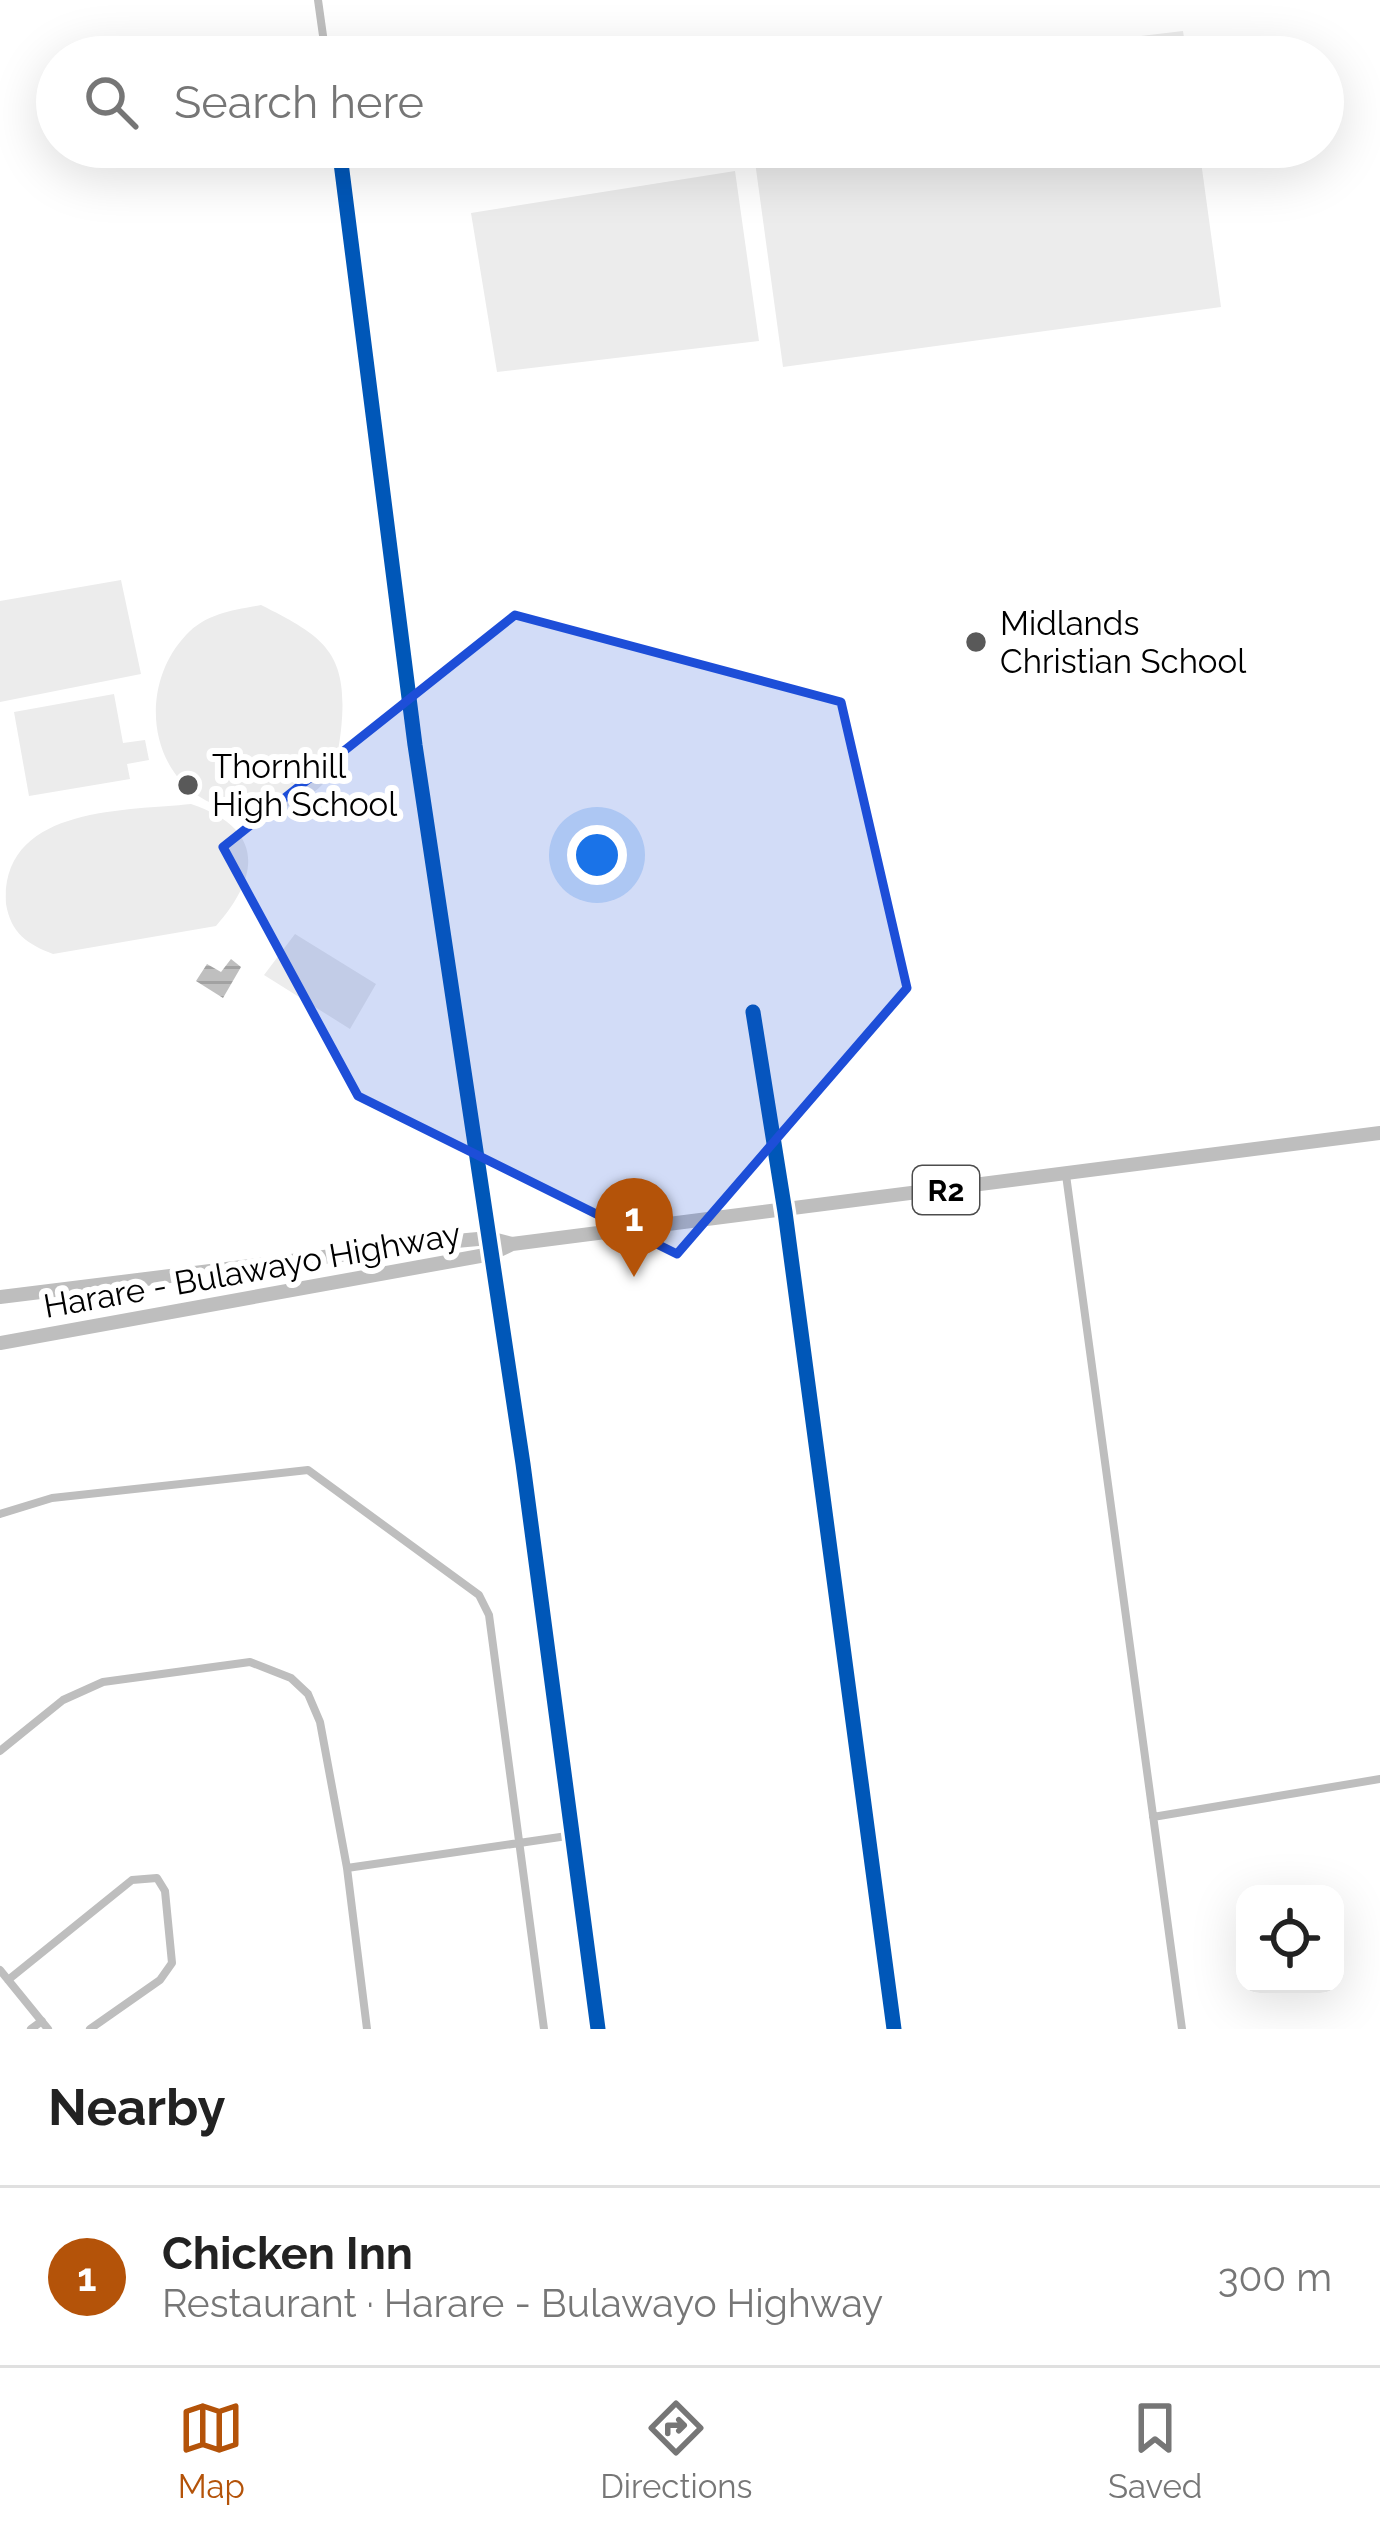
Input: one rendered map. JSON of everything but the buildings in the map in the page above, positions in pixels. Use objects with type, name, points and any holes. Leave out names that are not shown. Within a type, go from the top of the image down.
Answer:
[{"type":"highway","name":"Harare - Bulawayo Highway","points":[[0,1297],[785,1212],[1380,1133]]},
{"type":"highway","name":"Harare - Bulawayo Highway","points":[[0,1343],[490,1246]]},
{"type":"street","points":[[318,0],[323,36]]},
{"type":"street","points":[[342,168],[415,745],[574,1835],[598,2029]]},
{"type":"street","points":[[753,1012],[785,1212],[894,2029]]},
{"type":"street","points":[[1066,1173],[1182,2029]]},
{"type":"street","points":[[0,1514],[52,1498],[288,1469],[322,1478],[486,1605],[544,2029]]},
{"type":"street","points":[[0,1750],[63,1700],[103,1682],[264,1664],[291,1678],[314,1706],[347,1868],[367,2029]]},
{"type":"street","points":[[1153,1817],[1380,1779]]},
{"type":"street","points":[[347,1868],[574,1835]]},
{"type":"street","points":[[8,1980],[133,1880],[157,1878],[165,1891],[172,1963],[160,1980],[90,2029]]},
{"type":"street","points":[[0,1970],[45,2025],[31,2029]]},
{"type":"highlighted area","points":[[515,615],[841,702],[907,988],[677,1254],[358,1096],[223,847]]},
{"type":"shaded area","points":[[1183,31],[1184,36],[1141,36]]},
{"type":"shaded area","points":[[756,168],[1202,168],[1221,307],[783,367]]},
{"type":"shaded area","points":[[735,171],[759,341],[497,372],[471,213]]},
{"type":"shaded area","points":[[121,580],[141,674],[0,702],[0,601]]},
{"type":"shaded area","points":[[261,605],[317,638],[336,665],[342,704],[338,750],[325,782],[295,803],[260,811],[225,808],[197,795],[176,775],[162,749],[156,720],[158,690],[168,661],[194,628],[211,617]]},
{"type":"shaded area","points":[[114,694],[123,743],[145,740],[149,760],[127,764],[130,779],[29,796],[14,712]]},
{"type":"shaded area","points":[[191,804],[232,826],[248,854],[242,888],[216,926],[53,954],[16,930],[6,904],[10,872],[24,848],[45,831],[103,813]]},
{"type":"shaded area","points":[[295,934],[376,984],[350,1029],[264,975]]},
{"type":"shaded area","points":[[231,959],[241,967],[223,998],[196,981],[207,964],[221,972]]},
{"type":"cycle path","points":[[342,168],[415,745],[523,1464],[598,2029]]},
{"type":"cycle path","points":[[753,1012],[785,1212],[894,2029]]},
{"type":"place","name":"Midlands Christian School","points":[[976,642]]},
{"type":"place","name":"Thornhill High School","points":[[188,785]]},
{"type":"place","name":"Chicken Inn","points":[[634,1277]]}]
